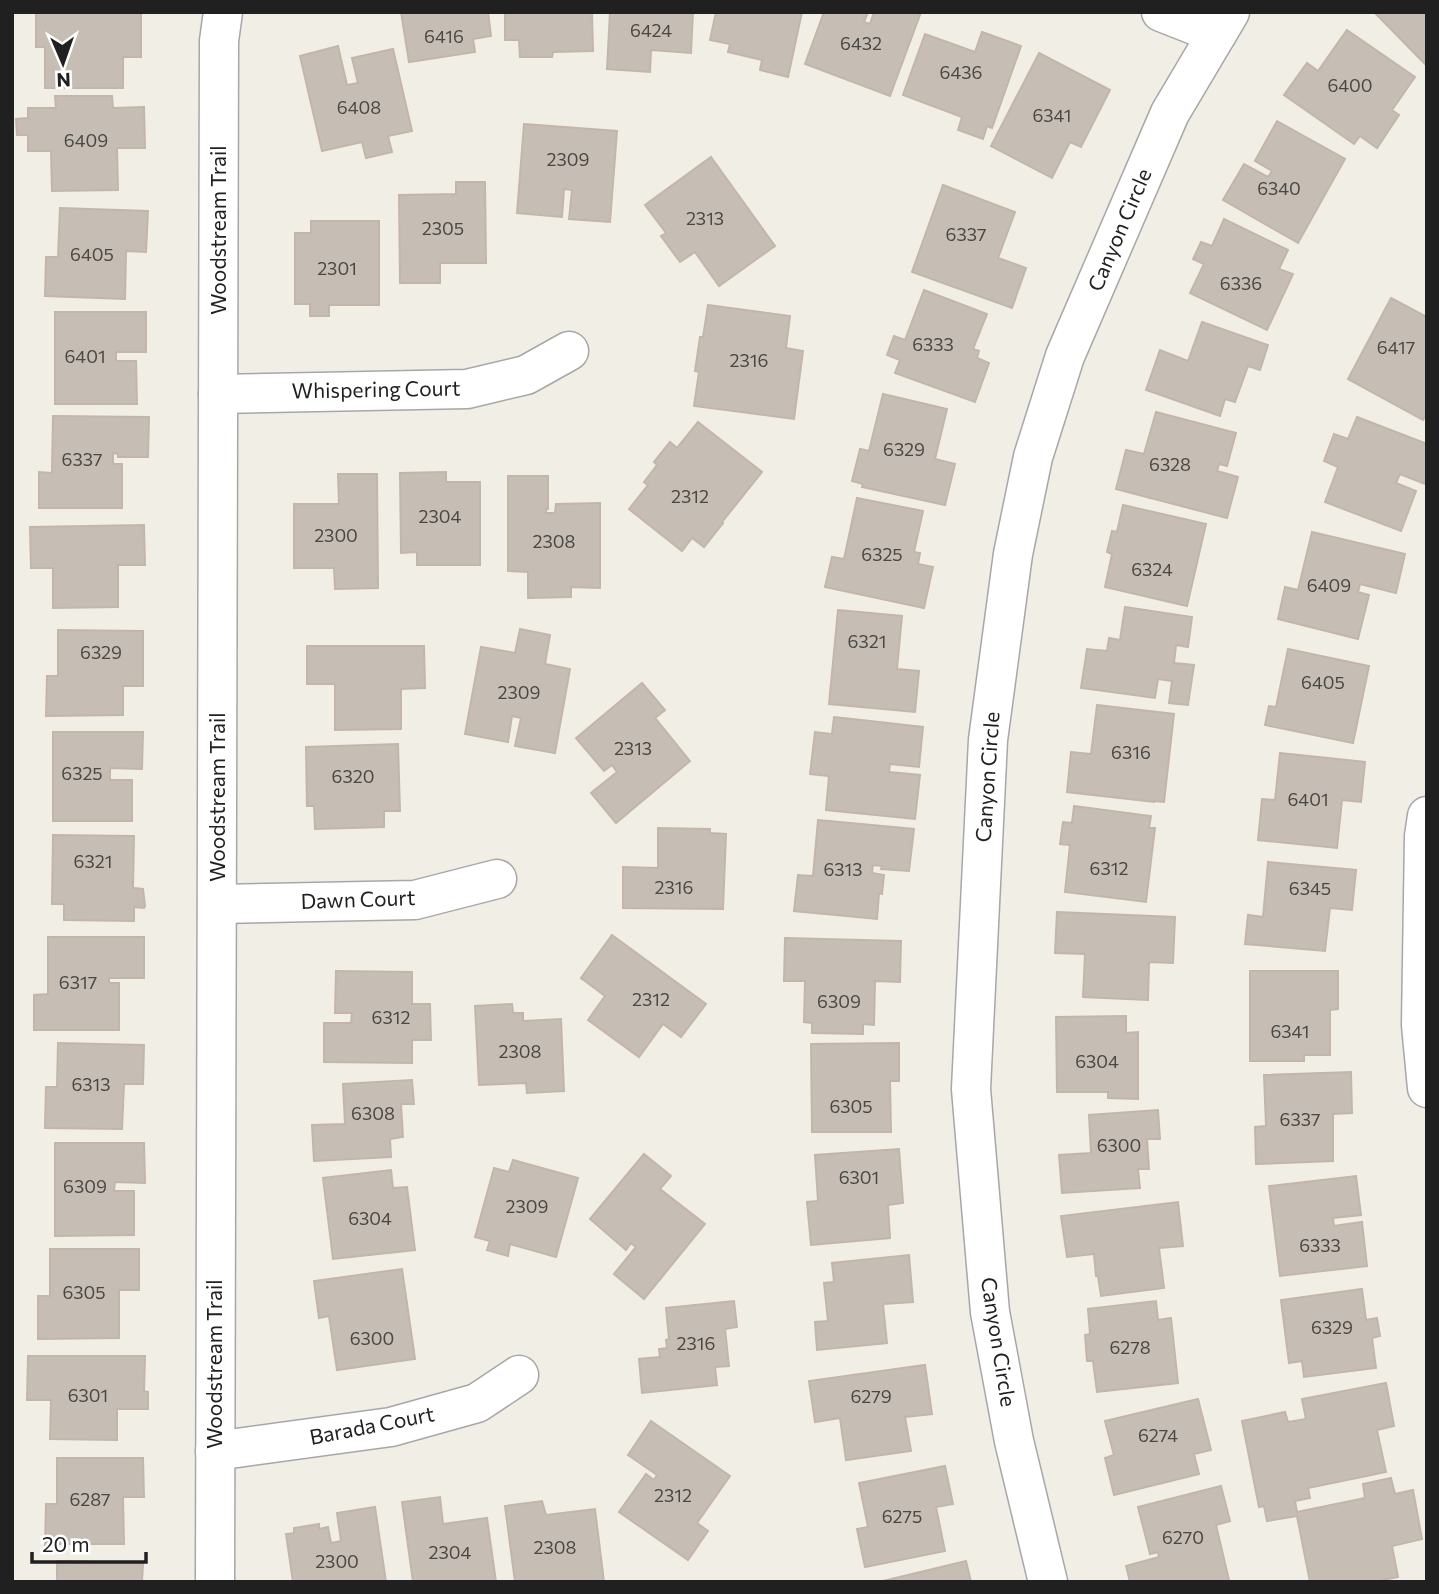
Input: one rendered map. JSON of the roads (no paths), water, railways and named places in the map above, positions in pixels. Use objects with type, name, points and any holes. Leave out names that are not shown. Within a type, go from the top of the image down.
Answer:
[{"type":"street","name":"Woodstream Trail","points":[[215,1582],[219,41],[223,12]]},
{"type":"street","points":[[1161,12],[1224,23]]},
{"type":"street","name":"Canyon Circle","points":[[1048,1582],[1014,1441],[990,1312],[971,1088],[988,740],[1013,554],[1033,457],[1065,356],[1171,113],[1224,23]]},
{"type":"street","name":"Whispering Court","points":[[218,394],[467,389],[526,374],[569,351]]},
{"type":"street","points":[[1427,816],[1424,836],[1421,1025],[1427,1088]]},
{"type":"street","name":"Dawn Court","points":[[218,904],[415,900],[497,879]]},
{"type":"street","name":"Barada Court","points":[[215,1451],[391,1427],[477,1403],[519,1375]]}]
